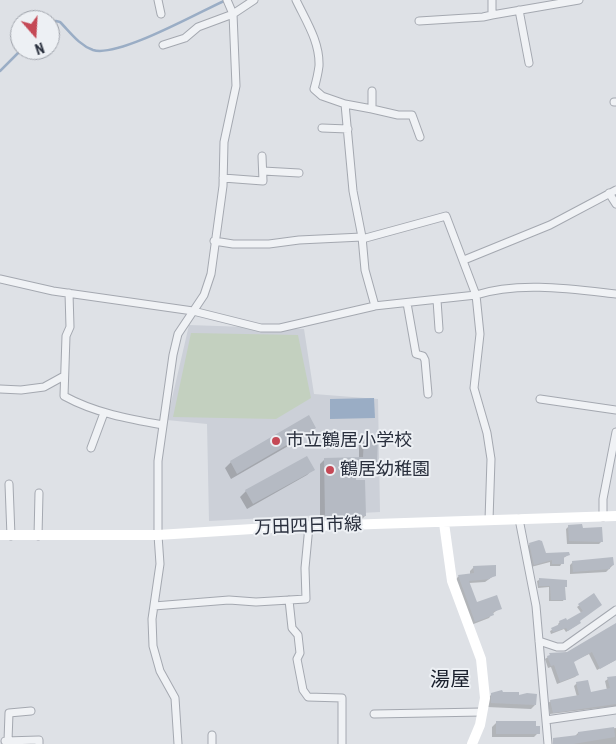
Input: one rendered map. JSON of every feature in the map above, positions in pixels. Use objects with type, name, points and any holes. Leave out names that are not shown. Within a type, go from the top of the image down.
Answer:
[{"type":"main road","name":"万田四日市線","points":[[0,535],[158,535],[309,526],[616,516]]},
{"type":"main road","points":[[444,523],[452,581],[481,659],[485,698],[480,725],[472,744]]},
{"type":"street","points":[[158,0],[161,14]]},
{"type":"street","points":[[178,744],[175,698],[160,671],[153,646],[152,618],[160,564],[158,460],[173,355],[178,334],[204,295],[211,274],[223,178],[224,142],[236,86],[233,14],[228,0]]},
{"type":"street","points":[[163,45],[185,38],[198,28],[233,14],[254,0]]},
{"type":"street","points":[[296,0],[315,39],[317,48],[319,69],[314,90],[322,96],[346,104],[398,115],[412,115],[420,137]]},
{"type":"street","points":[[492,0],[492,15]]},
{"type":"street","points":[[418,22],[483,17],[579,0]]},
{"type":"street","points":[[519,10],[529,63]]},
{"type":"street","points":[[372,91],[372,109]]},
{"type":"street","points":[[346,104],[353,191],[362,238],[365,270],[375,306]]},
{"type":"street","points":[[322,128],[348,129]]},
{"type":"street","points":[[223,178],[263,181],[262,156]]},
{"type":"street","points":[[263,171],[299,173]]},
{"type":"street","points":[[464,260],[550,225],[613,192],[616,204]]},
{"type":"street","points":[[214,241],[233,244],[269,244],[299,240],[362,238],[446,216],[476,296],[480,334],[474,388],[487,433],[491,459],[489,520]]},
{"type":"street","points":[[0,279],[69,293],[193,311],[261,328],[280,328],[374,306],[476,296],[490,290],[540,287],[616,294]]},
{"type":"street","points":[[69,293],[70,327],[66,336],[64,396],[81,406],[104,413],[163,425]]},
{"type":"street","points":[[437,300],[439,329]]},
{"type":"street","points":[[408,303],[416,354],[423,356],[425,360],[428,394]]},
{"type":"street","points":[[0,389],[21,390],[44,387],[64,376]]},
{"type":"street","points":[[540,398],[616,410]]},
{"type":"street","points":[[91,448],[104,413]]},
{"type":"street","points":[[603,516],[604,499],[616,432]]},
{"type":"street","points":[[9,484],[11,536]]},
{"type":"street","points":[[38,536],[39,493]]},
{"type":"street","points":[[519,519],[536,606],[548,744]]},
{"type":"street","points":[[154,606],[229,600],[256,602],[306,599],[305,568],[309,526]]},
{"type":"street","points":[[289,600],[292,628],[298,635],[300,653],[297,659],[303,690],[308,696],[342,698],[342,744]]},
{"type":"street","points":[[539,641],[557,647],[564,647],[616,610]]},
{"type":"street","points":[[546,720],[616,710]]},
{"type":"street","points":[[31,711],[9,713],[4,742],[39,740],[39,744]]},
{"type":"street","points":[[374,714],[482,712]]},
{"type":"street","points":[[212,735],[212,744]]},
{"type":"shaded area","points":[[189,325],[304,329],[314,394],[378,399],[380,512],[209,521],[207,424],[167,420]]},
{"type":"green space","points":[[191,333],[298,335],[311,398],[276,419],[173,417]]},
{"type":"water","points":[[374,398],[375,418],[330,419],[330,399]]},
{"type":"building","points":[[309,415],[316,428],[237,474],[230,461]]},
{"type":"building","points":[[364,436],[378,436],[377,466],[356,466],[356,480],[365,480],[366,516],[325,517],[324,458],[363,457]]},
{"type":"building","points":[[307,456],[315,470],[253,504],[245,490]]},
{"type":"building","points":[[582,524],[583,528],[602,527],[603,542],[569,541],[568,525]]},
{"type":"building","points":[[542,541],[546,553],[569,552],[570,555],[564,557],[564,564],[552,564],[552,560],[534,565],[529,543]]},
{"type":"building","points":[[613,557],[614,565],[610,566],[610,569],[573,572],[572,561]]},
{"type":"building","points":[[496,565],[496,576],[490,579],[469,581],[477,602],[497,595],[502,609],[493,612],[494,615],[475,622],[458,575],[474,573],[473,566]]},
{"type":"building","points":[[539,578],[567,580],[567,587],[565,587],[566,600],[551,600],[550,586],[539,586]]},
{"type":"building","points":[[594,593],[602,605],[580,621],[581,623],[568,631],[566,628],[553,632],[551,628],[560,624],[559,621],[566,618],[567,620],[583,611],[578,604]]},
{"type":"building","points":[[616,623],[616,660],[600,669],[592,652],[574,662],[579,675],[560,682],[554,665],[551,666],[547,656],[550,655],[549,653],[567,652]]},
{"type":"building","points":[[616,676],[616,704],[553,713],[550,700],[579,695],[576,682],[588,680],[591,692],[610,688],[607,677]]},
{"type":"building","points":[[502,690],[503,692],[519,692],[519,695],[527,693],[537,694],[536,705],[491,703],[491,693]]},
{"type":"building","points":[[496,721],[536,721],[536,726],[540,726],[540,734],[496,734]]},
{"type":"building","points":[[614,727],[615,737],[573,744],[553,744],[553,738]]},
{"type":"waterway","points":[[60,22],[83,45],[93,50],[105,51],[139,41],[226,0]]},
{"type":"waterway","points":[[0,71],[11,60]]},
{"type":"place","name":"市立鶴居小学校","points":[[276,441]]},
{"type":"place","name":"鶴居幼稚園","points":[[330,470]]},
{"type":"district","name":"湯屋","points":[[450,681]]}]
